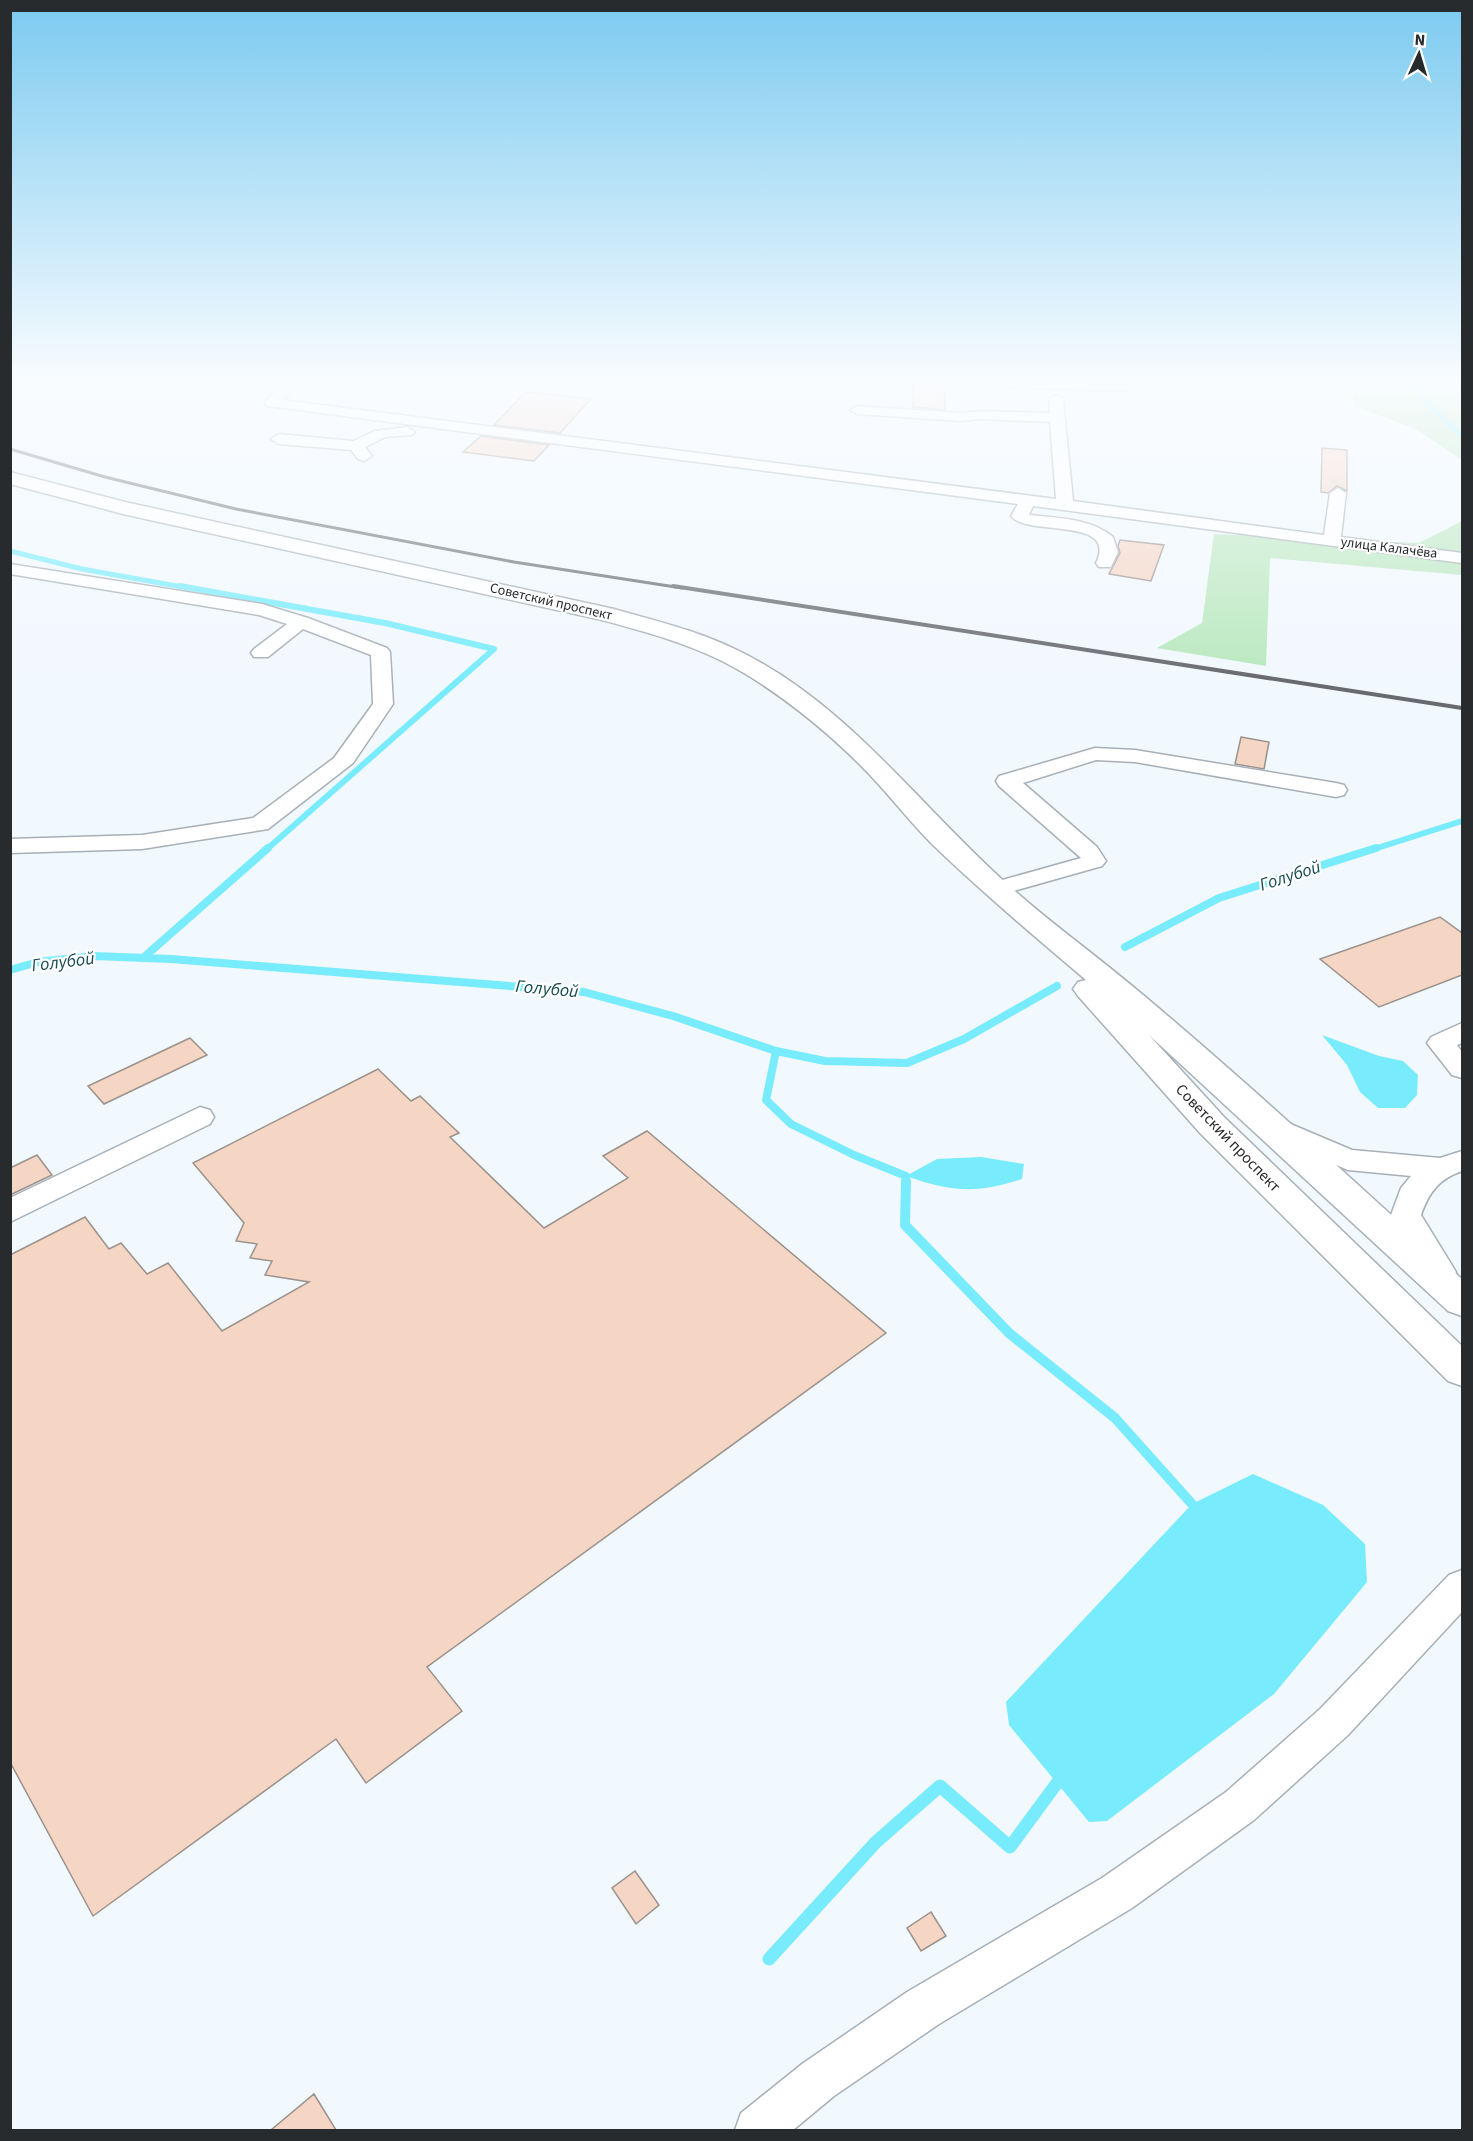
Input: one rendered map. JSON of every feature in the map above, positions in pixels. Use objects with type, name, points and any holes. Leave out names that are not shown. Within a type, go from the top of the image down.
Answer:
[{"type":"main road","name":"Советский проспект","points":[[21,481],[123,508],[606,614],[681,635],[731,656],[771,680],[839,730],[878,768],[941,837],[1001,893],[1133,1003],[1458,1297]]},
{"type":"main road","name":"Советский проспект","points":[[1001,893],[1212,1125],[1462,1370]]},
{"type":"street","name":"улица Калачёва","points":[[881,481],[1462,558]]},
{"type":"street","points":[[1063,481],[1065,506]]},
{"type":"street","points":[[1332,541],[1338,493]]},
{"type":"street","points":[[1028,500],[1019,516],[1024,520],[1084,528],[1099,533],[1110,548],[1106,563]]},
{"type":"street","points":[[10,569],[262,610],[301,622],[380,652],[383,704],[342,763],[260,824],[142,842],[10,846]]},
{"type":"street","points":[[261,653],[301,622]]},
{"type":"street","points":[[1001,893],[1094,861],[1089,852],[1007,781],[1095,754],[1135,756],[1336,789]]},
{"type":"street","points":[[1462,1032],[1440,1043],[1462,1069]]},
{"type":"street","points":[[10,1211],[200,1117]]},
{"type":"street","points":[[1267,1124],[1348,1160],[1451,1165]]},
{"type":"street","points":[[1451,1165],[1416,1188],[1406,1215],[1458,1297]]},
{"type":"street","points":[[758,2130],[818,2080],[922,2008],[1117,1893],[1240,1806],[1334,1722],[1462,1587]]},
{"type":"green space","points":[[1462,521],[1462,575],[1270,558],[1266,666],[1157,648],[1202,623],[1214,534],[1419,543]]},
{"type":"water","points":[[1322,1035],[1379,1056],[1403,1061],[1418,1075],[1417,1095],[1405,1108],[1378,1108],[1360,1092],[1347,1065]]},
{"type":"water","points":[[981,1157],[1024,1164],[1022,1179],[991,1187],[964,1189],[950,1188],[906,1176],[937,1159]]},
{"type":"water","points":[[1253,1474],[1323,1505],[1365,1544],[1367,1582],[1274,1694],[1107,1821],[1089,1822],[1009,1725],[1006,1702],[1192,1504]]},
{"type":"building","points":[[1321,481],[1347,481],[1347,491],[1337,486],[1328,493],[1321,492]]},
{"type":"building","points":[[1120,540],[1164,545],[1151,581],[1109,574],[1120,553],[1118,546]]},
{"type":"building","points":[[1241,737],[1269,742],[1264,769],[1235,764]]},
{"type":"building","points":[[1440,917],[1462,933],[1462,975],[1379,1007],[1320,959]]},
{"type":"building","points":[[190,1038],[207,1055],[104,1104],[88,1086]]},
{"type":"building","points":[[378,1069],[411,1101],[420,1096],[459,1133],[450,1137],[544,1228],[628,1178],[603,1156],[647,1131],[886,1333],[427,1667],[462,1711],[366,1783],[336,1739],[93,1916],[10,1762],[10,1255],[85,1217],[109,1249],[121,1243],[147,1274],[168,1263],[222,1331],[309,1282],[265,1275],[272,1261],[250,1258],[257,1244],[236,1241],[244,1223],[193,1163]]},
{"type":"building","points":[[37,1155],[52,1175],[10,1195],[10,1168]]},
{"type":"building","points":[[635,1871],[659,1905],[636,1924],[612,1888]]},
{"type":"building","points":[[931,1912],[946,1936],[921,1951],[907,1928]]},
{"type":"building","points":[[314,2094],[336,2130],[271,2130]]},
{"type":"waterway","points":[[10,551],[82,569],[188,588]]},
{"type":"waterway","points":[[180,586],[385,623],[494,649],[266,850]]},
{"type":"waterway","name":"Голубой","points":[[1371,850],[1462,821]]},
{"type":"waterway","points":[[143,958],[268,848]]},
{"type":"waterway","name":"Голубой","points":[[1125,947],[1219,898],[1376,848]]},
{"type":"waterway","name":"Голубой","points":[[10,970],[38,962],[94,956],[143,958]]},
{"type":"waterway","name":"Голубой","points":[[143,958],[584,992],[673,1016],[776,1051]]},
{"type":"waterway","name":"Голубой","points":[[776,1051],[825,1061],[907,1063],[964,1039],[1057,986]]},
{"type":"waterway","points":[[776,1051],[766,1100],[791,1124],[854,1155],[906,1176],[906,1181]]},
{"type":"waterway","points":[[906,1181],[905,1225],[1009,1333],[1115,1418],[1192,1504]]},
{"type":"waterway","points":[[769,1959],[876,1842],[940,1786],[1010,1847],[1057,1783]]},
{"type":"railway","points":[[121,481],[236,509],[514,562],[682,588]]},
{"type":"railway","points":[[673,586],[1462,708]]}]
